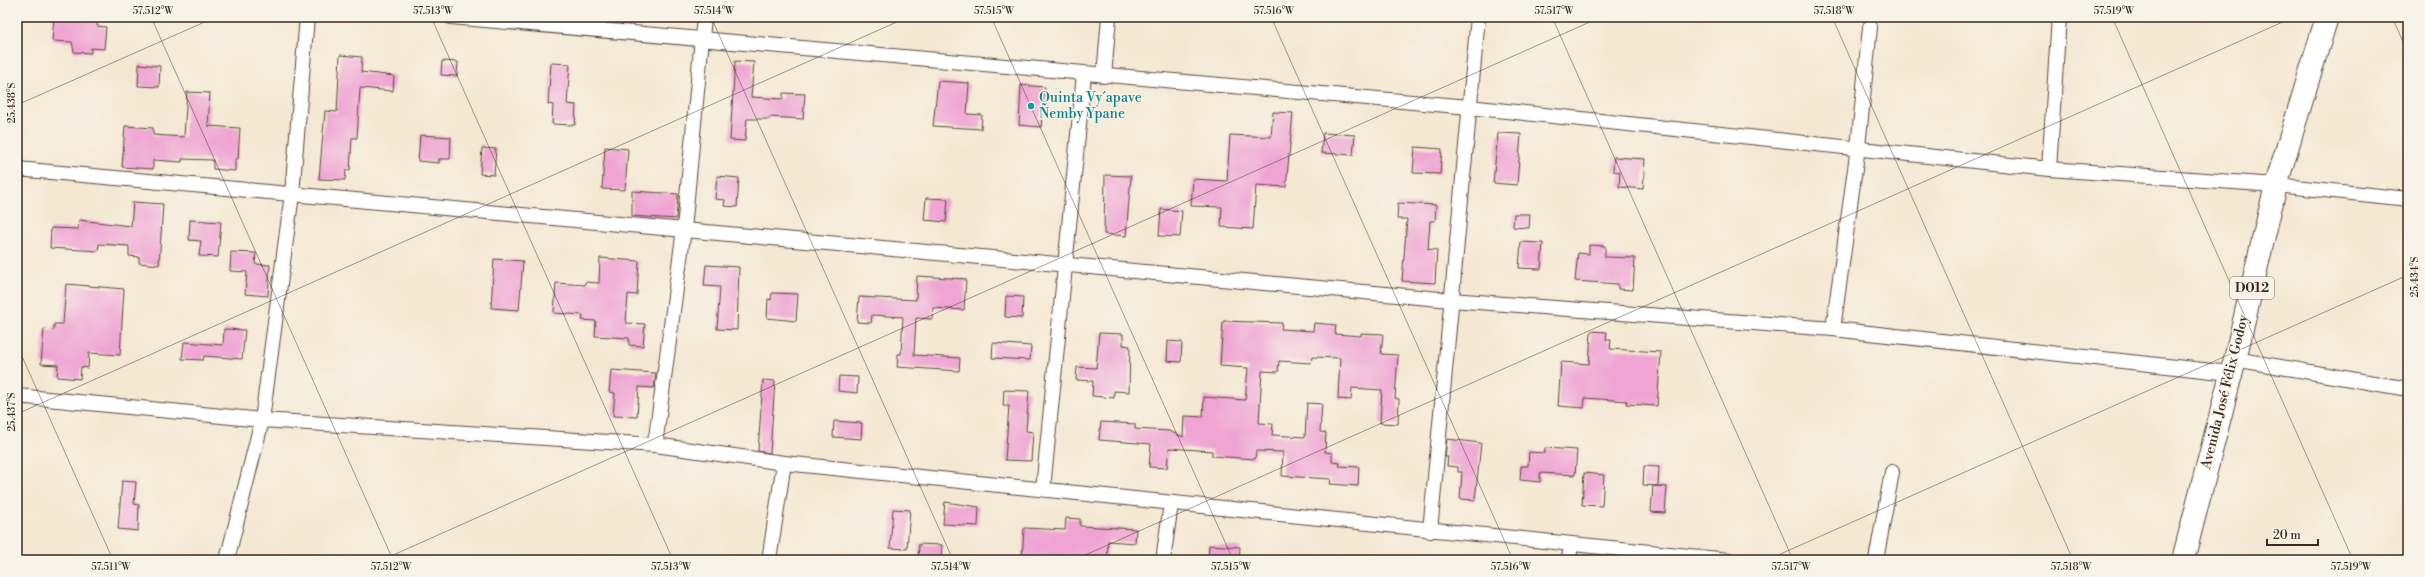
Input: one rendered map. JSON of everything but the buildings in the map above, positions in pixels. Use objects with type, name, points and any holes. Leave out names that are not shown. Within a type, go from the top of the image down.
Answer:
[{"type":"main road","name":"Avenida José Félix Godoy","points":[[2183,560],[2276,185],[2327,17]]},
{"type":"street","points":[[227,560],[262,420],[292,194],[308,17]]},
{"type":"street","points":[[450,17],[1104,76],[1469,107],[1858,147],[2049,169],[2276,185],[2408,199]]},
{"type":"street","points":[[656,445],[684,229],[700,39],[704,17]]},
{"type":"street","points":[[1104,76],[1109,17]]},
{"type":"street","points":[[1430,530],[1478,17]]},
{"type":"street","points":[[2049,169],[2059,17]]},
{"type":"street","points":[[1834,329],[1858,147],[1870,27]]},
{"type":"street","points":[[1043,489],[1084,74]]},
{"type":"street","points":[[17,169],[1451,300],[1834,329],[2232,366],[2408,389]]},
{"type":"street","points":[[17,396],[262,420],[656,445],[784,463],[1043,489],[1171,504],[1728,560]]},
{"type":"street","points":[[769,560],[784,463]]},
{"type":"street","points":[[1876,560],[1892,472]]},
{"type":"street","points":[[1163,560],[1171,504]]},
{"type":"street","points":[[1569,560],[1571,544]]},
{"type":"place","name":"Quinta Vy´apave Ñemby Ypane","points":[[1031,106]]}]
